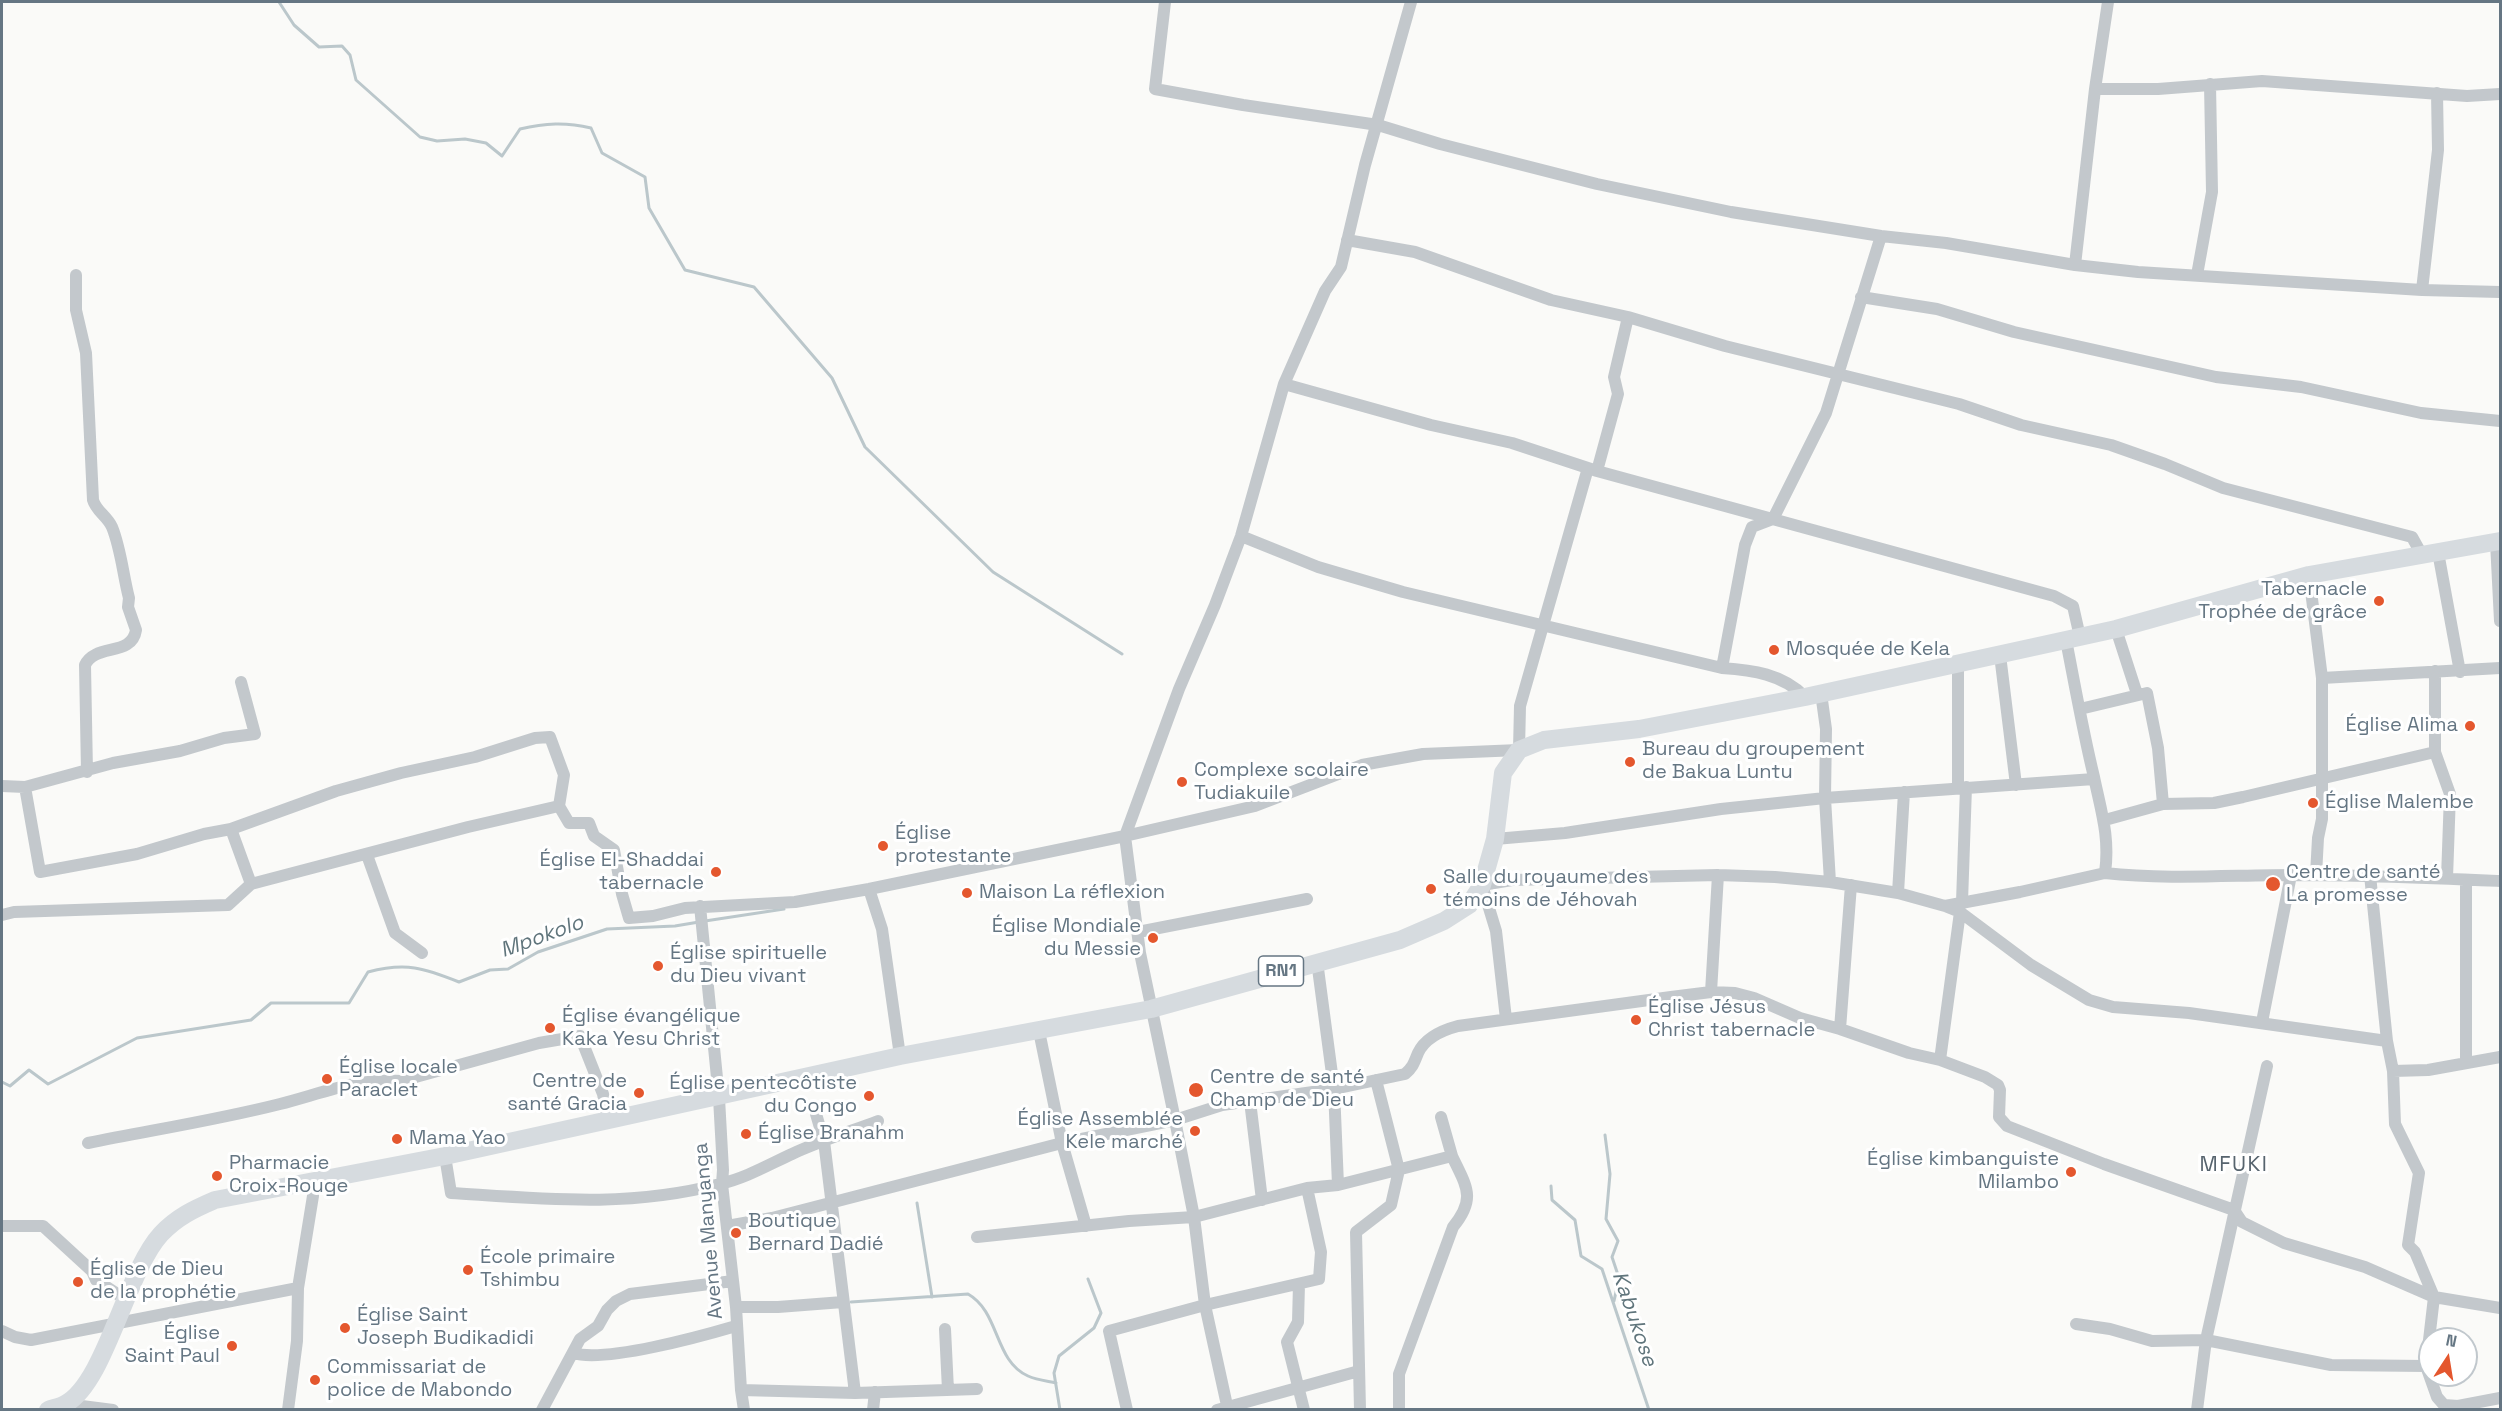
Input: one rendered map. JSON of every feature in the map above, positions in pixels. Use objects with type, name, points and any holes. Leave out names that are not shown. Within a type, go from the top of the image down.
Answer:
[{"type":"highway","points":[[1519,750],[1544,740],[1639,729],[1813,695],[2116,629],[2308,575],[2498,542]]},
{"type":"highway","name":"RN1","points":[[48,1410],[66,1404],[77,1394],[90,1376],[101,1357],[144,1258],[160,1234],[184,1214],[215,1200],[445,1156],[719,1098],[900,1056],[1150,1009],[1317,961],[1400,940],[1444,921],[1469,905],[1482,885],[1495,839],[1503,773],[1519,750]]},
{"type":"street","points":[[1165,2],[1155,89],[1254,107],[1378,125],[1440,144],[1597,184],[1731,212],[1881,236],[1946,243],[2075,265],[2138,272],[2422,290],[2500,292]]},
{"type":"street","points":[[1359,1371],[1224,1409],[1204,1305],[1194,1217],[1140,953],[1125,836],[1175,700],[1241,536],[1284,384],[1325,291],[1341,267],[1411,2]]},
{"type":"street","points":[[2075,265],[2095,89],[2108,2]]},
{"type":"street","points":[[2095,89],[2158,88],[2262,81],[2305,82],[2467,96],[2500,94]]},
{"type":"street","points":[[2197,275],[2212,192],[2210,84]]},
{"type":"street","points":[[2422,290],[2438,150],[2437,93]]},
{"type":"street","points":[[1722,668],[1745,545],[1752,527],[1773,519],[1826,413],[1881,236]]},
{"type":"street","points":[[1347,240],[1415,252],[1551,300],[1628,317],[1838,375],[1959,404],[2031,428],[2111,445],[2223,488],[2412,537],[2430,554],[2460,672]]},
{"type":"street","points":[[76,276],[76,310],[86,353],[93,500],[95,506],[108,519],[113,531],[129,598],[128,607],[136,630],[131,642],[122,647],[97,652],[89,657],[85,665],[87,772]]},
{"type":"street","points":[[1862,297],[1937,309],[2014,332],[2206,375],[2301,387],[2421,413],[2500,421]]},
{"type":"street","points":[[25,787],[40,872],[137,854],[204,834],[231,829],[336,791],[401,773],[475,757],[542,737],[550,737],[564,775],[559,806],[569,823],[589,823],[594,836],[614,850],[629,918],[653,916],[700,906],[795,902],[869,889],[1125,836],[1255,806],[1362,765],[1423,754],[1519,750],[1520,706],[1618,394],[1614,376],[1628,317]]},
{"type":"street","points":[[1284,384],[1431,425],[1512,443],[1593,469],[2054,597],[2073,606],[2073,638],[2080,709],[2105,820],[2107,858],[2105,873]]},
{"type":"street","points":[[1241,536],[1318,567],[1402,592],[1722,668],[1766,674],[1813,695],[1826,729],[1825,798],[1830,882]]},
{"type":"street","points":[[2498,542],[2500,621]]},
{"type":"street","points":[[2308,575],[2322,678],[2322,819],[2318,838],[2316,875]]},
{"type":"street","points":[[2116,629],[2137,694]]},
{"type":"street","points":[[2000,655],[2016,785]]},
{"type":"street","points":[[1940,1060],[1961,907],[1962,788],[1958,664]]},
{"type":"street","points":[[2322,678],[2500,668]]},
{"type":"street","points":[[2435,671],[2435,752],[2450,794],[2447,878]]},
{"type":"street","points":[[2,786],[25,787],[87,772],[113,763],[174,753],[224,738],[255,734],[241,682]]},
{"type":"street","points":[[2080,709],[2147,693],[2158,748],[2163,804]]},
{"type":"street","points":[[2105,820],[2163,804],[2214,803],[2274,791],[2322,777],[2435,752]]},
{"type":"street","points":[[1495,839],[1565,833],[1721,809],[1825,798],[2094,779]]},
{"type":"street","points":[[1898,893],[1904,792]]},
{"type":"street","points":[[2,915],[228,905],[251,884],[468,827],[559,806]]},
{"type":"street","points":[[231,829],[251,884]]},
{"type":"street","points":[[367,855],[396,933],[422,954]]},
{"type":"street","points":[[1506,1019],[1496,931],[1482,885],[1512,880],[1775,877],[1851,885],[1898,893],[1945,906],[1961,907],[2105,873],[2136,876],[2247,878],[2290,875],[2370,875],[2500,881]]},
{"type":"street","points":[[2262,1022],[2290,875]]},
{"type":"street","points":[[2370,875],[2387,1041],[2393,1071],[2395,1125],[2419,1173],[2408,1245],[2415,1252],[2434,1297],[2431,1327]]},
{"type":"street","points":[[1711,992],[1718,876]]},
{"type":"street","points":[[2466,880],[2466,1063]]},
{"type":"street","points":[[1840,1029],[1851,885]]},
{"type":"street","points":[[869,889],[882,929],[900,1056]]},
{"type":"street","points":[[1138,932],[1306,899]]},
{"type":"street","name":"Avenue Manyanga","points":[[700,906],[719,1098],[722,1184],[736,1307],[744,1410]]},
{"type":"street","points":[[1961,907],[2031,965],[2089,1000],[2113,1007],[2262,1022],[2387,1041]]},
{"type":"street","points":[[1317,961],[1334,1089],[1338,1185]]},
{"type":"street","points":[[727,1226],[772,1218],[1062,1143],[1175,1120],[1222,1106],[1334,1089],[1405,1074],[1413,1067],[1419,1051],[1429,1039],[1447,1029],[1711,992],[1735,993],[1754,998],[1800,1018],[1909,1053],[1940,1060],[1985,1077],[1998,1085],[2000,1090],[1999,1117],[2007,1126],[2104,1164],[2234,1210],[2242,1222],[2284,1243],[2365,1267],[2434,1297],[2500,1308]]},
{"type":"street","points":[[1039,1031],[1062,1143],[1086,1226]]},
{"type":"street","points":[[88,1143],[279,1104],[343,1087],[383,1080],[401,1081],[539,1043],[580,1036],[603,1094],[608,1121]]},
{"type":"street","points":[[2393,1071],[2428,1070],[2500,1057]]},
{"type":"street","points":[[2198,1410],[2206,1340],[2267,1066]]},
{"type":"street","points":[[1360,1410],[1356,1232],[1391,1205],[1399,1170],[1376,1080]]},
{"type":"street","points":[[1250,1101],[1262,1200]]},
{"type":"street","points":[[816,1114],[824,1142],[855,1393]]},
{"type":"street","points":[[1399,1410],[1400,1374],[1453,1227],[1465,1213],[1468,1191],[1452,1156],[1441,1117]]},
{"type":"street","points":[[445,1156],[452,1193],[578,1202],[653,1198],[722,1184],[764,1169],[793,1154],[878,1121]]},
{"type":"street","points":[[977,1237],[1194,1217],[1307,1188],[1338,1185],[1452,1156]]},
{"type":"street","points":[[288,1410],[297,1341],[298,1288],[313,1196],[312,1181]]},
{"type":"street","points":[[1127,1410],[1109,1331],[1204,1305],[1319,1279],[1321,1252],[1307,1188]]},
{"type":"street","points":[[2,1226],[43,1226],[92,1271],[96,1280],[125,1299]]},
{"type":"street","points":[[542,1410],[580,1339],[598,1326],[607,1310],[616,1301],[630,1294],[733,1281]]},
{"type":"street","points":[[1299,1284],[1298,1322],[1287,1342],[1304,1410]]},
{"type":"street","points":[[2,1331],[15,1337],[31,1340],[298,1288]]},
{"type":"street","points":[[736,1307],[777,1307],[843,1302]]},
{"type":"street","points":[[2076,1324],[2110,1329],[2152,1341],[2206,1340],[2331,1365],[2418,1366]]},
{"type":"street","points":[[573,1353],[582,1355],[622,1351],[690,1339],[736,1326]]},
{"type":"street","points":[[945,1329],[948,1390]]},
{"type":"street","points":[[2433,1387],[2444,1406],[2458,1406],[2500,1398]]},
{"type":"street","points":[[741,1390],[855,1393],[977,1389]]},
{"type":"street","points":[[873,1410],[875,1392]]},
{"type":"street","points":[[66,1404],[113,1410]]},
{"type":"waterway","points":[[279,2],[294,25],[319,47],[342,46],[350,55],[356,80],[420,137],[437,141],[465,139],[486,143],[502,156],[520,129],[556,124],[591,128],[602,153],[645,177],[649,208],[685,270],[754,287],[832,378],[865,447],[993,572],[1122,654]]},
{"type":"waterway","name":"Mpokolo","points":[[705,921],[784,909]]},
{"type":"waterway","name":"Mpokolo","points":[[2,1082],[10,1086],[29,1070],[48,1084],[137,1038],[251,1020],[271,1003],[349,1003],[368,972],[381,969],[415,968],[459,982],[490,970],[508,969],[538,952],[607,929],[675,926],[699,922]]},
{"type":"waterway","points":[[1605,1135],[1610,1174],[1606,1219],[1618,1241],[1612,1257],[1619,1278],[1614,1301]]},
{"type":"waterway","name":"Kabukose","points":[[1551,1186],[1552,1200],[1575,1220],[1581,1256],[1602,1269],[1649,1410]]},
{"type":"waterway","points":[[917,1203],[932,1297]]},
{"type":"waterway","points":[[1060,1410],[1054,1373],[1059,1356],[1094,1328],[1101,1313],[1088,1279]]},
{"type":"waterway","points":[[851,1302],[968,1294],[986,1312],[1003,1348],[1017,1369],[1028,1376],[1056,1383]]},
{"type":"place","name":"Tabernacle Trophée de grâce","points":[[2379,601]]},
{"type":"place","name":"Mosquée de Kela","points":[[1774,650]]},
{"type":"place","name":"Église Alima","points":[[2470,726]]},
{"type":"place","name":"Bureau du groupement de Bakua Luntu","points":[[1630,762]]},
{"type":"place","name":"Complexe scolaire Tudiakuile","points":[[1182,782]]},
{"type":"place","name":"Église Malembe","points":[[2313,803]]},
{"type":"place","name":"Église protestante","points":[[883,846]]},
{"type":"place","name":"Église El-Shaddai tabernacle","points":[[716,872]]},
{"type":"place","name":"Centre de santé La promesse","points":[[2273,884]]},
{"type":"place","name":"Salle du royaume des témoins de Jéhovah","points":[[1431,889]]},
{"type":"place","name":"Maison La réflexion","points":[[967,893]]},
{"type":"place","name":"Église Mondiale du Messie","points":[[1153,938]]},
{"type":"place","name":"Église spirituelle du Dieu vivant","points":[[658,966]]},
{"type":"place","name":"Église Jésus Christ tabernacle","points":[[1636,1020]]},
{"type":"place","name":"Église évangélique Kaka Yesu Christ","points":[[550,1028]]},
{"type":"place","name":"Église locale Paraclet","points":[[327,1079]]},
{"type":"place","name":"Centre de santé Champ de Dieu","points":[[1196,1090]]},
{"type":"place","name":"Centre de santé Gracia","points":[[639,1093]]},
{"type":"place","name":"Église pentecôtiste du Congo","points":[[869,1096]]},
{"type":"place","name":"Église Assemblée Kele marché","points":[[1195,1131]]},
{"type":"place","name":"Église Branahm","points":[[746,1134]]},
{"type":"place","name":"Mama Yao","points":[[397,1139]]},
{"type":"place","name":"Église kimbanguiste Milambo","points":[[2071,1172]]},
{"type":"place","name":"Pharmacie Croix-Rouge","points":[[217,1176]]},
{"type":"place","name":"Boutique Bernard Dadié","points":[[736,1233]]},
{"type":"place","name":"École primaire Tshimbu","points":[[468,1270]]},
{"type":"place","name":"Église de Dieu de la prophétie","points":[[78,1282]]},
{"type":"place","name":"Église Saint Joseph Budikadidi","points":[[345,1328]]},
{"type":"place","name":"Église Saint Paul","points":[[232,1346]]},
{"type":"place","name":"Commissariat de police de Mabondo","points":[[315,1380]]},
{"type":"district","name":"MFUKI","points":[[2234,1165]]}]
